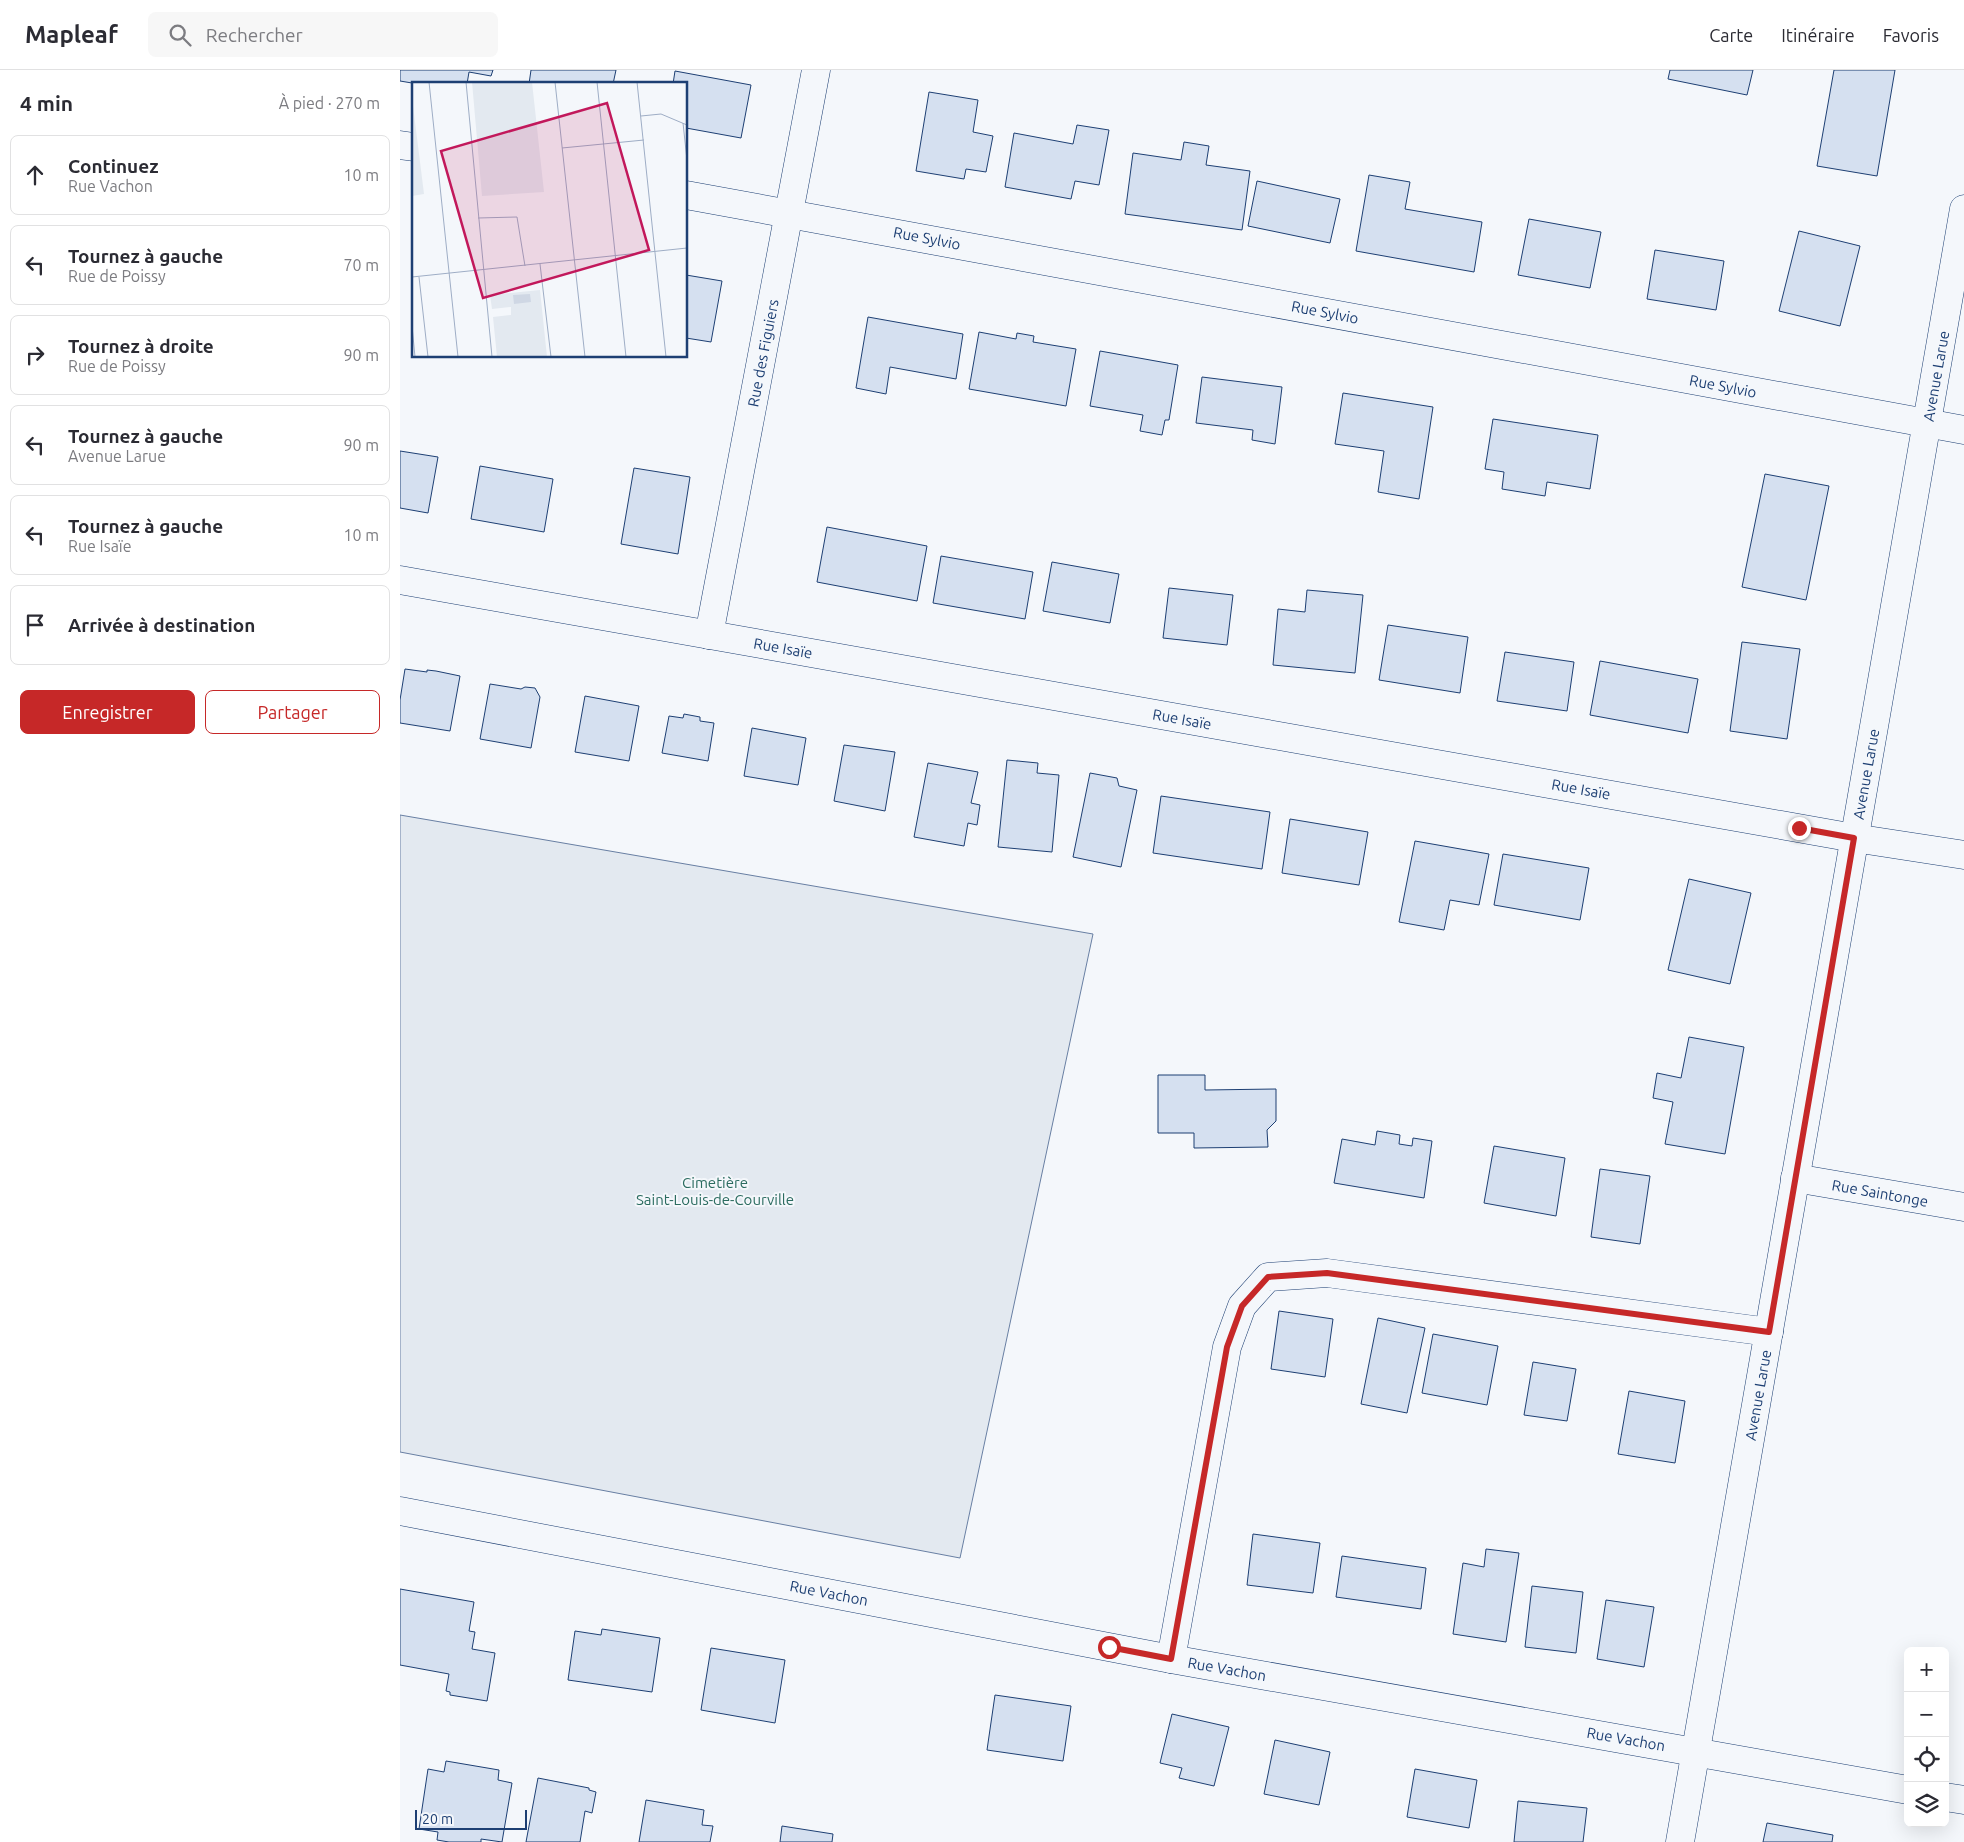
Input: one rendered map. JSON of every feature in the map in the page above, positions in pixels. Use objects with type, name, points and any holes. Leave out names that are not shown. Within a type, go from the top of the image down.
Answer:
[{"type":"street","name":"Rue des Figuiers","points":[[709,636],[816,70]]},
{"type":"street","name":"Rue Sylvio","points":[[688,195],[1964,430]]},
{"type":"street","name":"Avenue Larue","points":[[1680,1842],[1964,210]]},
{"type":"street","name":"Rue Isaïe","points":[[400,580],[1854,838],[1964,855]]},
{"type":"street","name":"Rue Saintonge","points":[[1795,1178],[1964,1207]]},
{"type":"street","points":[[1171,1659],[1227,1347],[1242,1306],[1268,1277],[1327,1273],[1769,1332]]},
{"type":"street","name":"Rue Vachon","points":[[400,1511],[1171,1659],[1904,1789]]},
{"type":"street","points":[[1949,1798],[1964,1800]]},
{"type":"green space","name":"Cimetière Saint-Louis-de-Courville","points":[[400,815],[1093,934],[960,1558],[400,1452]]},
{"type":"building","points":[[400,70],[493,70],[491,76],[469,72],[467,82],[412,83],[400,81]]},
{"type":"building","points":[[531,70],[616,70],[613,82],[529,82]]},
{"type":"building","points":[[1670,70],[1753,70],[1747,95],[1668,79]]},
{"type":"building","points":[[1834,70],[1895,70],[1877,176],[1817,166]]},
{"type":"building","points":[[675,71],[751,85],[741,138],[688,128],[688,82],[673,82]]},
{"type":"building","points":[[929,92],[978,100],[973,132],[993,136],[986,172],[966,169],[964,179],[916,171]]},
{"type":"building","points":[[1077,125],[1109,130],[1099,185],[1075,181],[1071,199],[1005,187],[1014,133],[1073,144]]},
{"type":"building","points":[[1184,142],[1209,146],[1206,165],[1250,171],[1242,230],[1125,214],[1133,153],[1181,160]]},
{"type":"building","points":[[1369,175],[1410,182],[1405,209],[1482,222],[1474,272],[1356,251]]},
{"type":"building","points":[[1257,181],[1340,199],[1330,243],[1248,226]]},
{"type":"building","points":[[1529,219],[1601,232],[1590,288],[1518,275]]},
{"type":"building","points":[[1799,231],[1860,246],[1840,326],[1779,311]]},
{"type":"building","points":[[1655,250],[1724,261],[1716,310],[1647,299]]},
{"type":"building","points":[[688,275],[722,281],[711,342],[688,338]]},
{"type":"building","points":[[868,317],[963,334],[956,379],[890,367],[886,394],[856,388]]},
{"type":"building","points":[[979,332],[1016,339],[1017,333],[1034,336],[1033,342],[1076,349],[1066,406],[969,389]]},
{"type":"building","points":[[1100,351],[1178,365],[1169,420],[1165,420],[1162,435],[1140,431],[1143,415],[1090,406]]},
{"type":"building","points":[[1202,377],[1282,387],[1275,444],[1252,440],[1253,430],[1196,423]]},
{"type":"building","points":[[1343,393],[1433,407],[1419,499],[1378,492],[1384,451],[1335,444]]},
{"type":"building","points":[[1493,419],[1598,435],[1590,489],[1547,482],[1545,496],[1502,489],[1504,472],[1485,469]]},
{"type":"building","points":[[400,451],[438,457],[428,513],[400,508]]},
{"type":"building","points":[[480,466],[553,479],[544,532],[471,519]]},
{"type":"building","points":[[634,468],[690,477],[678,554],[621,544]]},
{"type":"building","points":[[1765,474],[1829,486],[1806,600],[1742,587]]},
{"type":"building","points":[[827,527],[927,546],[917,601],[817,582]]},
{"type":"building","points":[[941,556],[1033,572],[1025,619],[933,603]]},
{"type":"building","points":[[1052,562],[1119,574],[1110,623],[1043,611]]},
{"type":"building","points":[[1169,588],[1233,595],[1227,645],[1163,638]]},
{"type":"building","points":[[1307,590],[1363,595],[1355,673],[1273,665],[1278,609],[1305,612]]},
{"type":"building","points":[[1388,625],[1468,637],[1460,693],[1379,680]]},
{"type":"building","points":[[1742,642],[1800,649],[1787,739],[1730,731]]},
{"type":"building","points":[[1505,652],[1574,662],[1567,711],[1497,701]]},
{"type":"building","points":[[1600,661],[1698,679],[1688,733],[1590,715]]},
{"type":"building","points":[[405,669],[427,672],[427,670],[436,671],[460,676],[450,731],[400,723],[400,700]]},
{"type":"building","points":[[490,684],[521,689],[525,687],[535,688],[540,697],[531,748],[480,739]]},
{"type":"building","points":[[585,696],[639,706],[629,761],[575,752]]},
{"type":"building","points":[[684,714],[700,717],[700,721],[714,723],[708,761],[662,753],[669,716],[683,718]]},
{"type":"building","points":[[752,728],[806,738],[798,785],[744,776]]},
{"type":"building","points":[[844,745],[895,752],[885,811],[834,801]]},
{"type":"building","points":[[1007,760],[1038,763],[1037,773],[1059,775],[1052,852],[998,847]]},
{"type":"building","points":[[928,763],[978,772],[971,803],[980,805],[977,825],[968,823],[964,846],[914,837]]},
{"type":"building","points":[[1090,773],[1117,778],[1119,786],[1137,790],[1121,867],[1073,857]]},
{"type":"building","points":[[1161,796],[1270,812],[1262,869],[1153,853]]},
{"type":"building","points":[[1290,819],[1368,832],[1359,885],[1282,873]]},
{"type":"building","points":[[1415,841],[1489,854],[1479,905],[1450,900],[1444,930],[1399,922]]},
{"type":"building","points":[[1503,854],[1589,868],[1580,920],[1494,905]]},
{"type":"building","points":[[1689,879],[1751,893],[1730,984],[1668,970]]},
{"type":"building","points":[[1689,1037],[1744,1047],[1725,1154],[1665,1144],[1673,1102],[1653,1098],[1657,1073],[1681,1078]]},
{"type":"building","points":[[1158,1075],[1205,1075],[1205,1090],[1276,1089],[1276,1121],[1267,1130],[1268,1147],[1194,1148],[1194,1133],[1158,1133]]},
{"type":"building","points":[[1377,1131],[1400,1135],[1399,1144],[1412,1146],[1413,1138],[1432,1141],[1424,1198],[1334,1183],[1342,1139],[1375,1145]]},
{"type":"building","points":[[1494,1146],[1565,1158],[1556,1216],[1484,1203]]},
{"type":"building","points":[[1600,1169],[1650,1176],[1640,1244],[1591,1237]]},
{"type":"building","points":[[1279,1311],[1333,1319],[1325,1377],[1271,1369]]},
{"type":"building","points":[[1378,1318],[1425,1328],[1407,1413],[1361,1404]]},
{"type":"building","points":[[1433,1334],[1498,1346],[1487,1405],[1422,1393]]},
{"type":"building","points":[[1533,1362],[1576,1369],[1567,1421],[1524,1415]]},
{"type":"building","points":[[1629,1391],[1685,1401],[1675,1463],[1618,1454]]},
{"type":"building","points":[[1253,1534],[1320,1543],[1313,1593],[1247,1585]]},
{"type":"building","points":[[1486,1549],[1519,1553],[1506,1642],[1453,1634],[1463,1563],[1484,1567]]},
{"type":"building","points":[[1342,1556],[1426,1568],[1421,1609],[1336,1597]]},
{"type":"building","points":[[1532,1586],[1583,1592],[1576,1653],[1525,1647]]},
{"type":"building","points":[[400,1589],[474,1602],[469,1631],[475,1632],[472,1649],[495,1653],[487,1701],[450,1695],[450,1692],[446,1691],[449,1674],[400,1665]]},
{"type":"building","points":[[1606,1600],[1654,1607],[1644,1667],[1597,1659]]},
{"type":"building","points":[[602,1629],[660,1638],[652,1692],[568,1680],[575,1631],[601,1635]]},
{"type":"building","points":[[711,1648],[785,1660],[775,1723],[701,1710]]},
{"type":"building","points":[[995,1695],[1071,1706],[1063,1761],[987,1750]]},
{"type":"building","points":[[1172,1714],[1229,1727],[1214,1786],[1179,1778],[1182,1768],[1160,1763]]},
{"type":"building","points":[[1275,1740],[1330,1752],[1319,1805],[1264,1794]]},
{"type":"building","points":[[446,1761],[499,1770],[498,1780],[512,1783],[502,1842],[481,1839],[481,1842],[449,1842],[437,1840],[438,1832],[419,1829],[428,1769],[444,1772]]},
{"type":"building","points":[[1415,1769],[1477,1780],[1469,1828],[1407,1817]]},
{"type":"building","points":[[538,1778],[589,1788],[589,1790],[596,1792],[592,1813],[585,1811],[580,1842],[526,1842]]},
{"type":"building","points":[[646,1800],[704,1810],[702,1825],[713,1826],[710,1842],[639,1842]]},
{"type":"building","points":[[1518,1801],[1587,1808],[1583,1842],[1514,1842]]},
{"type":"building","points":[[1767,1823],[1833,1835],[1832,1842],[1763,1842]]},
{"type":"building","points":[[782,1826],[833,1834],[832,1842],[780,1842]]},
{"type":"route","points":[[1109,1647],[1171,1659],[1227,1347],[1242,1306],[1268,1277],[1327,1273],[1769,1332],[1854,838],[1799,828]]}]
